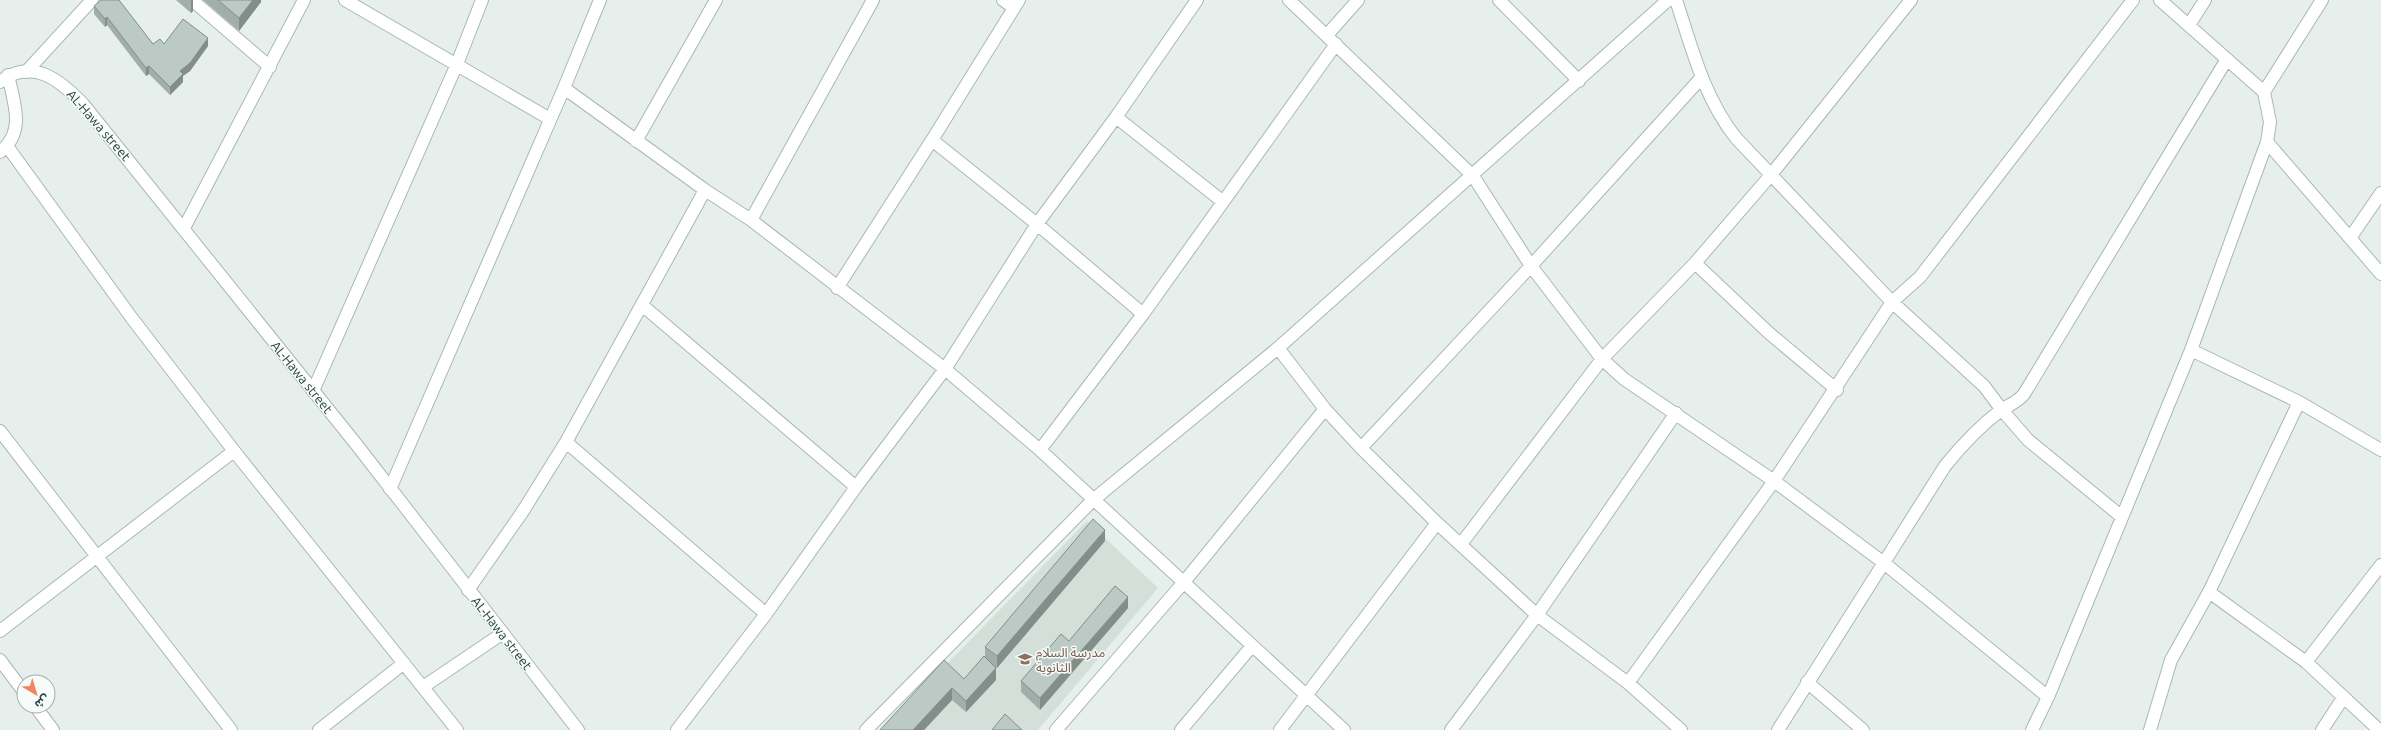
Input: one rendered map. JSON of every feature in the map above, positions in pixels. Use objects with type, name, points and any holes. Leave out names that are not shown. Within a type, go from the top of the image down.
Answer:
[{"type":"street","points":[[26,72],[92,0]]},
{"type":"street","points":[[192,0],[270,67]]},
{"type":"street","points":[[184,228],[304,0]]},
{"type":"street","points":[[345,0],[457,64],[550,120]]},
{"type":"street","points":[[313,391],[457,64],[482,0]]},
{"type":"street","points":[[390,489],[564,88],[600,0]]},
{"type":"street","points":[[636,141],[716,0]]},
{"type":"street","points":[[751,220],[873,0]]},
{"type":"street","points":[[837,288],[932,140],[1016,4],[1003,0]]},
{"type":"street","points":[[677,730],[766,614],[856,487],[945,369],[1037,224],[1116,117],[1197,0]]},
{"type":"street","points":[[1289,0],[1473,176],[1531,266],[1602,359],[1624,379],[1676,413],[1774,482],[1884,563],[2048,697]]},
{"type":"street","points":[[1327,35],[1358,0]]},
{"type":"street","points":[[1499,0],[1579,81]]},
{"type":"street","points":[[866,730],[1093,500],[1278,348],[1473,176],[1668,0]]},
{"type":"street","points":[[1676,0],[1702,76],[1715,107],[1725,124],[1770,176],[1892,302],[1974,376],[2028,440],[2122,517]]},
{"type":"street","points":[[1461,544],[1602,359],[1695,263],[1770,176],[1911,0]]},
{"type":"street","points":[[1628,683],[1774,482],[1836,390],[1892,302],[1920,277],[2134,0]]},
{"type":"street","points":[[2032,730],[2048,697],[2190,350],[2267,142],[2270,122],[2264,92],[2160,0]]},
{"type":"street","points":[[2189,25],[2204,0]]},
{"type":"street","points":[[2264,92],[2322,0]]},
{"type":"street","points":[[1040,450],[1143,314],[1222,201],[1336,44]]},
{"type":"street","points":[[1778,730],[1806,682],[1945,466],[1970,437],[2002,410],[2019,400],[2024,394],[2227,59]]},
{"type":"street","name":"AL-Hawa street","points":[[4,79],[26,72],[41,73],[56,79],[71,91],[184,228],[578,730]]},
{"type":"street","points":[[1361,448],[1531,266],[1702,76]]},
{"type":"street","points":[[4,79],[17,120],[13,138],[4,149],[234,451],[457,730]]},
{"type":"street","points":[[564,88],[705,190],[751,220],[837,288],[945,369],[1040,450],[1184,582],[1306,697],[1344,730]]},
{"type":"street","points":[[1116,117],[1222,201]]},
{"type":"street","points":[[932,140],[1037,224],[1143,314]]},
{"type":"street","points":[[2267,142],[2381,274]]},
{"type":"street","points":[[468,590],[523,511],[566,442],[705,190]]},
{"type":"street","points":[[2350,238],[2381,193]]},
{"type":"street","points":[[1695,263],[1769,333],[1836,390]]},
{"type":"street","points":[[642,305],[856,487]]},
{"type":"street","points":[[1278,348],[1325,409],[1361,448],[1436,523],[1461,544],[1537,615],[1628,683],[1681,730]]},
{"type":"street","points":[[2190,350],[2299,402],[2381,450]]},
{"type":"street","points":[[2150,730],[2171,660],[2209,592],[2299,402]]},
{"type":"street","points":[[1056,730],[1184,582],[1325,409]]},
{"type":"street","points":[[1451,730],[1537,615],[1676,413]]},
{"type":"street","points":[[0,432],[231,730]]},
{"type":"street","points":[[566,442],[766,614]]},
{"type":"street","points":[[0,631],[96,555],[234,451]]},
{"type":"street","points":[[1280,730],[1436,523]]},
{"type":"street","points":[[2306,662],[2381,565]]},
{"type":"street","points":[[2209,592],[2306,662],[2379,730]]},
{"type":"street","points":[[423,687],[503,633]]},
{"type":"street","points":[[1181,730],[1252,646]]},
{"type":"street","points":[[0,660],[16,681]]},
{"type":"street","points":[[319,730],[404,663]]},
{"type":"street","points":[[1806,682],[1863,730]]},
{"type":"street","points":[[2322,730],[2343,698]]},
{"type":"street","points":[[41,714],[53,730]]},
{"type":"shaded area","name":"مدرسة السلام الثانوية","points":[[1087,521],[1158,588],[1038,730],[882,730]]},
{"type":"building","points":[[101,0],[119,0],[153,44],[160,39],[164,44],[183,19],[208,38],[190,63],[180,71],[183,74],[170,87],[149,66],[146,68],[107,17],[105,19],[94,6]]},
{"type":"building","points":[[218,0],[253,0],[239,18]]},
{"type":"building","points":[[1093,519],[1105,530],[997,656],[985,647]]},
{"type":"building","points":[[1115,586],[1128,597],[1040,698],[1021,681],[1061,634],[1069,641]]},
{"type":"building","points":[[984,656],[996,668],[966,701],[952,688],[913,730],[880,730],[944,660],[964,679]]},
{"type":"building","points":[[1005,714],[1022,730],[992,730]]},
{"type":"place","name":"مدرسة السلام الثانوية","points":[[1025,659]]}]
